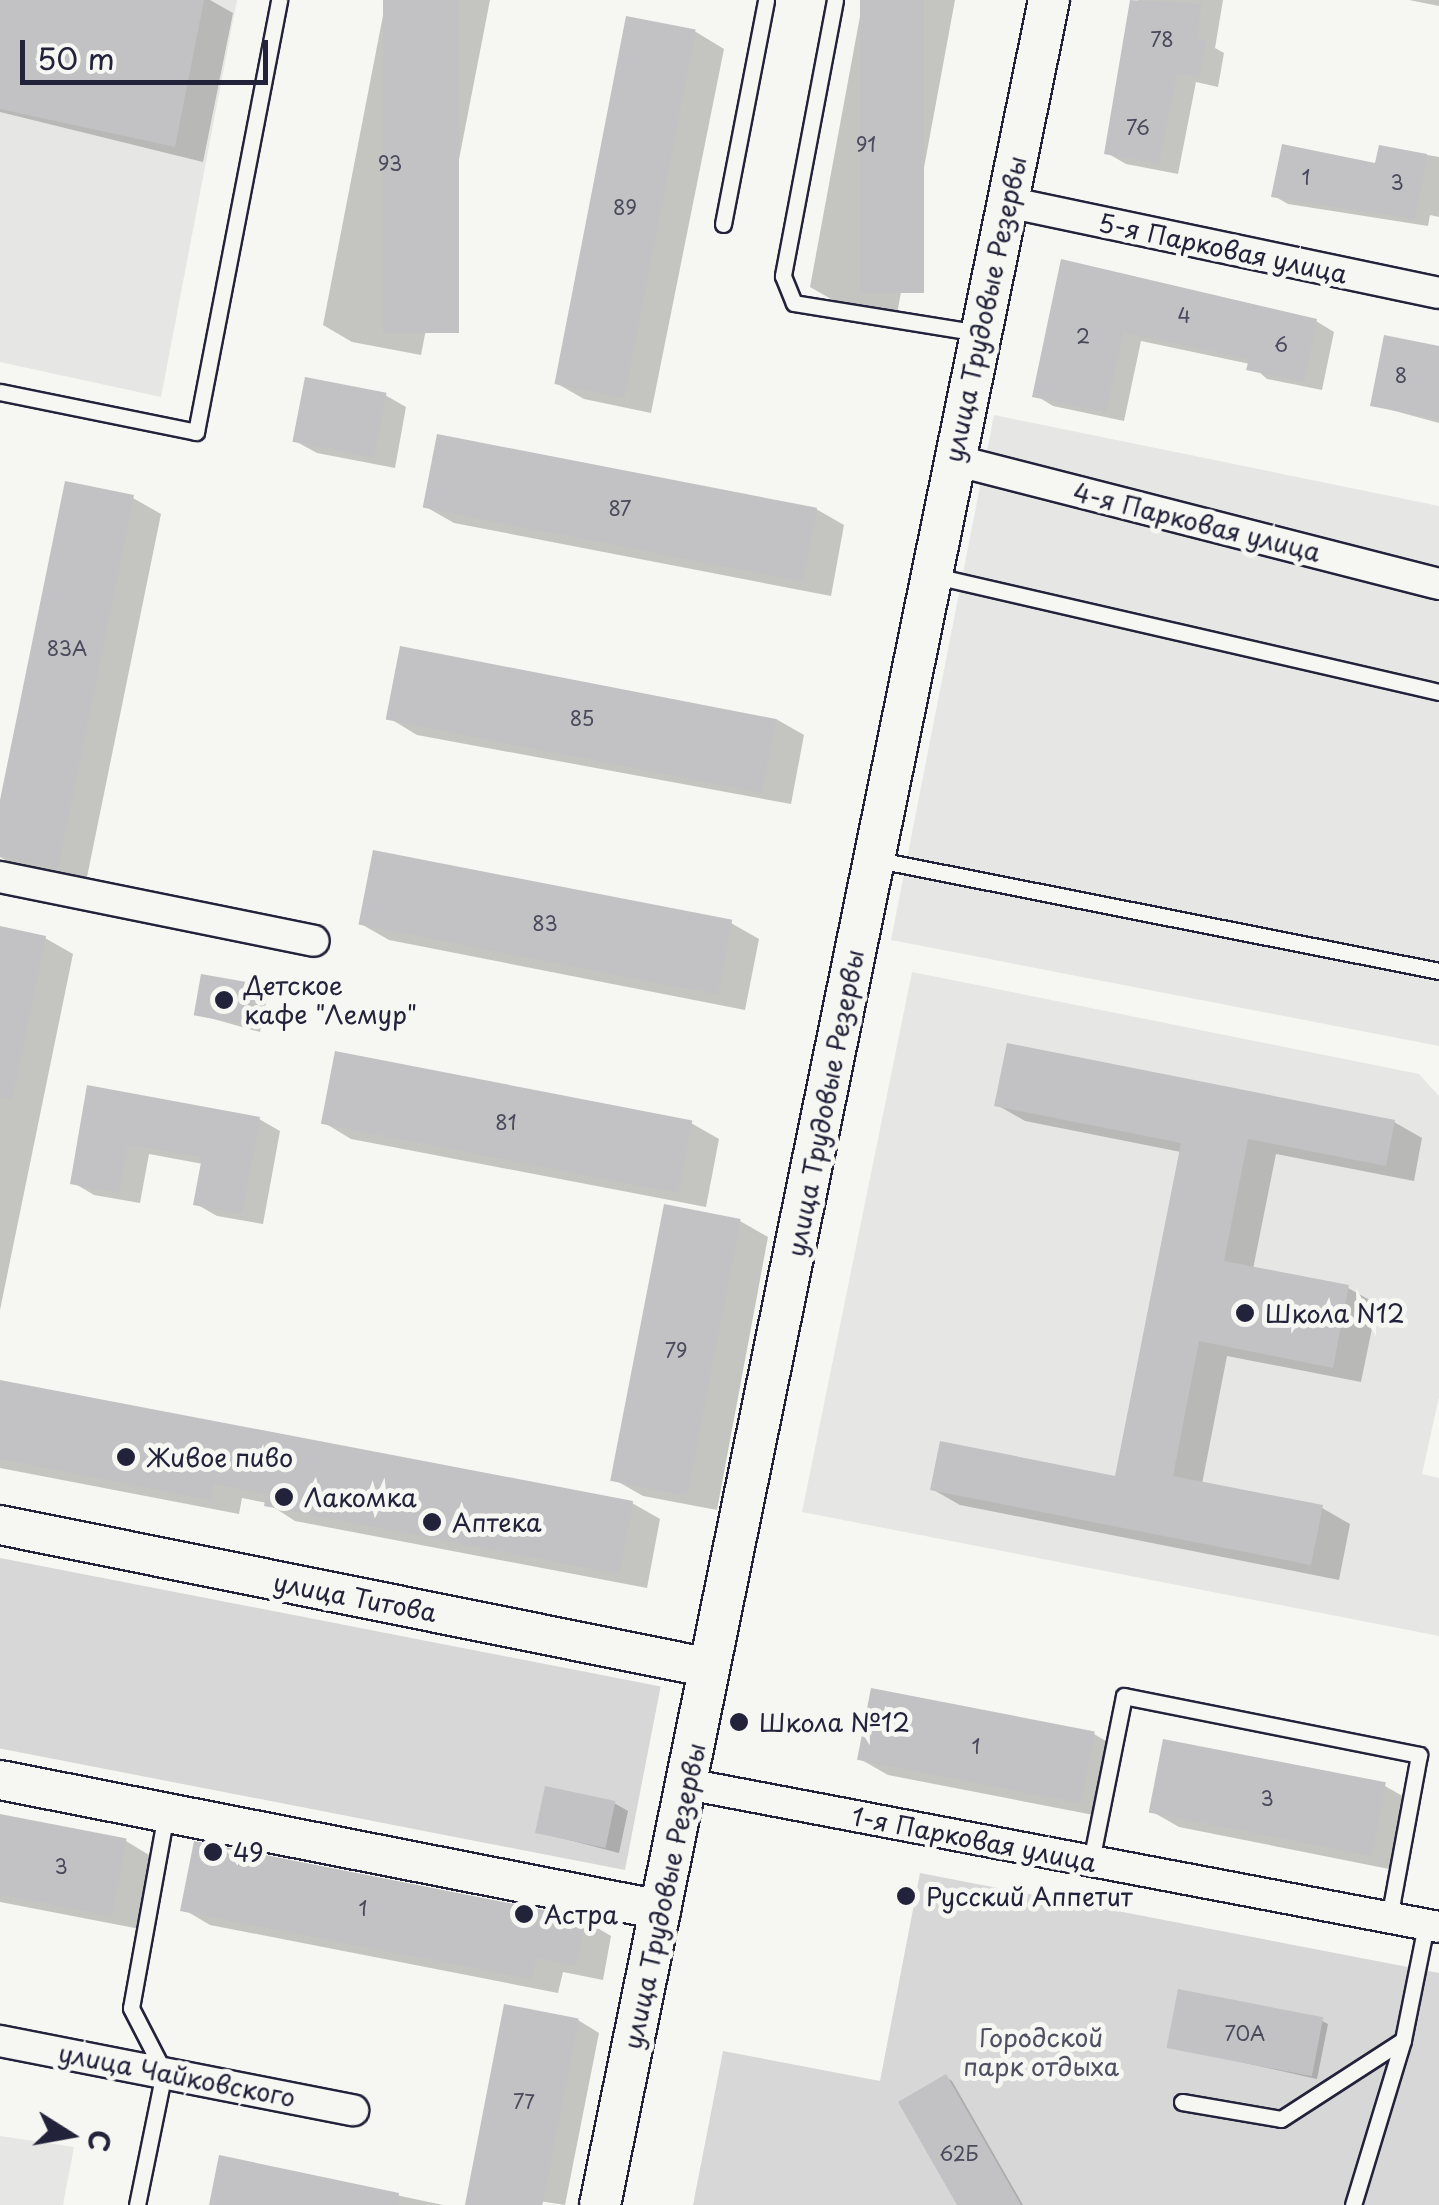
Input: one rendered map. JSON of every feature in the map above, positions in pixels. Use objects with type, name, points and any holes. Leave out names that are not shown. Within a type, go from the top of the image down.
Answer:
[{"type":"main road","name":"улица Трудовые Резервы","points":[[600,2205],[1048,0]]},
{"type":"street","name":"5-я Парковая улица","points":[[1007,202],[1439,293]]},
{"type":"street","name":"4-я Парковая улица","points":[[954,460],[1439,584]]},
{"type":"street","points":[[0,876],[314,941]]},
{"type":"street","name":"улица Титова","points":[[0,1526],[710,1668]]},
{"type":"street","points":[[0,1780],[661,1910]]},
{"type":"street","name":"1-я Парковая улица","points":[[686,1784],[1432,1926]]},
{"type":"street","name":"улица Чайковского","points":[[0,2040],[354,2110]]},
{"type":"lane","points":[[0,392],[196,432],[279,0]]},
{"type":"lane","points":[[723,224],[766,0]]},
{"type":"lane","points":[[835,0],[782,276],[794,303],[980,332]]},
{"type":"lane","points":[[930,574],[1439,692]]},
{"type":"lane","points":[[874,859],[1439,971]]},
{"type":"lane","points":[[1090,1861],[1124,1696],[1143,1699],[1419,1755],[1388,1918]]},
{"type":"lane","points":[[137,2205],[164,2072],[131,2008],[166,1813]]},
{"type":"lane","points":[[1353,2205],[1403,2040],[1432,1926]]},
{"type":"lane","points":[[1182,2102],[1281,2120],[1403,2040]]},
{"type":"shaded area","points":[[0,0],[237,0],[161,397],[0,362]]},
{"type":"shaded area","points":[[994,415],[1439,506],[1439,1046],[891,940]]},
{"type":"shaded area","points":[[912,972],[1419,1074],[1439,1096],[1439,1397],[1422,1474],[1439,1478],[1439,1636],[802,1512]]},
{"type":"shaded area","points":[[0,2136],[74,2147],[63,2205],[0,2205]]},
{"type":"green space","points":[[0,1558],[661,1686],[625,1870],[0,1749]]},
{"type":"green space","name":"Городской парк отдыха","points":[[920,1873],[1439,1973],[1439,2205],[693,2205],[723,2051],[880,2081]]},
{"type":"building","points":[[0,0],[204,0],[175,147],[0,109]]},
{"type":"building","points":[[383,0],[459,0],[459,333],[383,333]]},
{"type":"building","points":[[860,0],[924,0],[924,293],[860,293]]},
{"type":"building","points":[[1130,0],[1202,4],[1196,38],[1206,40],[1199,77],[1177,73],[1159,164],[1104,154]]},
{"type":"building","points":[[626,16],[696,30],[624,398],[554,384]]},
{"type":"building","points":[[1282,144],[1375,163],[1379,145],[1427,154],[1415,219],[1271,197]]},
{"type":"building","points":[[1061,259],[1317,319],[1304,382],[1246,370],[1249,359],[1123,332],[1106,412],[1032,397]]},
{"type":"building","points":[[1384,335],[1439,346],[1439,419],[1370,406]]},
{"type":"building","points":[[305,377],[386,393],[374,458],[292,442]]},
{"type":"building","points":[[437,434],[817,508],[803,581],[423,508]]},
{"type":"building","points":[[65,481],[134,495],[58,868],[0,856],[0,800]]},
{"type":"building","points":[[400,646],[776,719],[762,793],[386,720]]},
{"type":"building","points":[[373,850],[732,920],[718,994],[358,925]]},
{"type":"building","points":[[0,926],[46,936],[12,1099],[0,1098]]},
{"type":"building","name":"Детское кафе \"Лемур\"","points":[[201,974],[255,984],[248,1025],[194,1015]]},
{"type":"building","name":"Школа N12","points":[[1007,1043],[1395,1120],[1386,1166],[1248,1139],[1224,1261],[1349,1285],[1333,1368],[1199,1341],[1173,1476],[1323,1505],[1311,1565],[930,1490],[940,1441],[1115,1476],[1181,1143],[994,1106]]},
{"type":"building","points":[[335,1051],[692,1120],[678,1193],[321,1124]]},
{"type":"building","points":[[87,1085],[260,1117],[242,1214],[193,1205],[202,1157],[128,1144],[119,1193],[70,1184]]},
{"type":"building","points":[[664,1204],[741,1219],[687,1496],[610,1481]]},
{"type":"building","points":[[0,1380],[633,1501],[619,1574],[264,1506],[266,1494],[214,1484],[211,1500],[0,1459]]},
{"type":"building","points":[[871,1688],[1095,1732],[1081,1803],[857,1760]]},
{"type":"building","points":[[1163,1739],[1386,1782],[1372,1856],[1149,1813]]},
{"type":"building","points":[[545,1786],[615,1801],[605,1848],[535,1833]]},
{"type":"building","points":[[0,1814],[127,1839],[112,1916],[0,1894]]},
{"type":"building","points":[[194,1841],[585,1918],[576,1966],[536,1958],[531,1979],[180,1911]]},
{"type":"building","points":[[1178,1989],[1323,2017],[1312,2076],[1167,2048]]},
{"type":"building","points":[[504,2004],[579,2019],[542,2205],[465,2205]]},
{"type":"building","points":[[946,2074],[1021,2205],[957,2205],[898,2102]]},
{"type":"building","points":[[219,2155],[399,2193],[398,2205],[209,2205]]},
{"type":"place","name":"Детское кафе \"Лемур\"","points":[[224,1000]]},
{"type":"place","name":"Школа N12","points":[[1245,1313]]},
{"type":"place","name":"Живое пиво","points":[[126,1457]]},
{"type":"place","name":"Лакомка","points":[[284,1497]]},
{"type":"place","name":"Аптека","points":[[432,1522]]},
{"type":"place","name":"Школа №12","points":[[739,1722]]},
{"type":"place","name":"49","points":[[213,1852]]},
{"type":"place","name":"Русский Аппетит","points":[[906,1896]]},
{"type":"place","name":"Астра","points":[[524,1914]]}]
